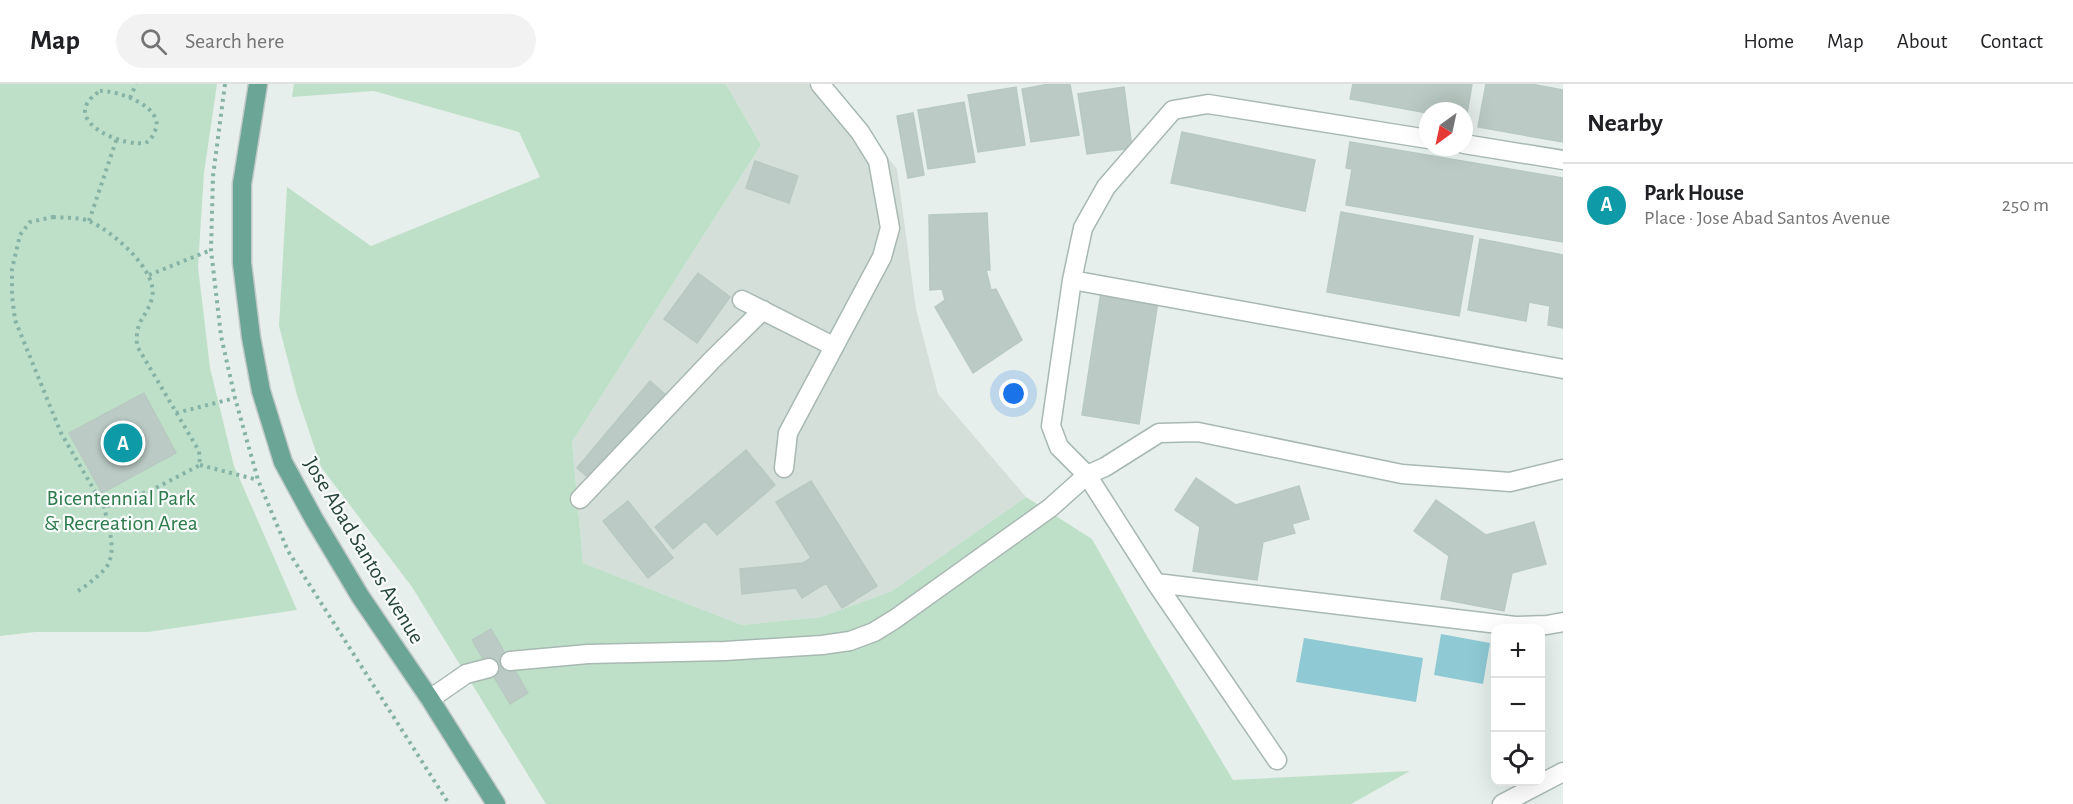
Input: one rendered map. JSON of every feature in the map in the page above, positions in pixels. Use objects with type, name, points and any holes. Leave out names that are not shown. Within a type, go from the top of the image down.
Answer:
[{"type":"main road","name":"Jose Abad Santos Avenue","points":[[258,84],[242,184],[242,263],[251,337],[261,391],[283,462],[360,596],[430,699],[496,804]]},
{"type":"street","points":[[784,468],[788,433],[882,257],[890,228],[878,161],[860,132],[820,84]]},
{"type":"street","points":[[1277,760],[1156,583],[1087,475],[1059,447],[1051,426],[1072,280],[1083,228],[1106,187],[1173,110],[1208,104],[1419,138]]},
{"type":"street","points":[[1473,145],[1563,160]]},
{"type":"street","points":[[1072,280],[1563,369]]},
{"type":"street","points":[[742,300],[833,346]]},
{"type":"street","points":[[580,498],[697,375],[763,310]]},
{"type":"street","points":[[510,661],[588,654],[774,648],[850,641],[874,632],[895,619],[1050,507],[1087,475],[1105,467],[1159,433],[1198,432],[1402,474],[1510,482],[1563,469]]},
{"type":"street","points":[[1156,583],[1515,626],[1563,622]]},
{"type":"street","points":[[430,699],[466,674],[489,668]]},
{"type":"street","points":[[1502,804],[1563,772]]},
{"type":"path","points":[[130,98],[136,84]]},
{"type":"path","points":[[110,90],[130,98],[149,108],[155,117],[157,127],[152,137],[146,142],[117,138],[96,130],[85,112],[86,104],[91,97],[100,91],[110,90]]},
{"type":"path","points":[[89,221],[117,138]]},
{"type":"path","points":[[78,591],[106,568],[112,552],[110,533],[104,507],[61,433],[15,320],[12,269],[20,235],[30,222],[53,217],[89,221],[122,243],[149,275],[153,297],[136,330],[137,346],[199,451],[200,465]]},
{"type":"path","points":[[149,275],[212,250]]},
{"type":"path","points":[[176,413],[235,398]]},
{"type":"path","points":[[104,507],[150,491],[200,465],[258,480]]},
{"type":"shaded area","points":[[726,84],[828,84],[897,169],[916,309],[938,394],[1026,497],[892,591],[821,617],[742,625],[583,563],[572,442],[761,145]]},
{"type":"green space","name":"Bicentennial Park & Recreation Area","points":[[0,84],[217,84],[204,173],[198,267],[210,368],[234,466],[297,610],[148,632],[35,632],[0,636]]},
{"type":"green space","points":[[294,84],[726,84],[761,145],[572,442],[583,563],[742,625],[821,617],[892,591],[1026,497],[1092,539],[1233,780],[1410,771],[1351,804],[546,804],[412,587],[321,467],[297,395],[279,326],[287,187],[371,246],[540,177],[519,132],[374,91],[292,97]]},
{"type":"water","points":[[1441,634],[1490,643],[1483,684],[1434,675]]},
{"type":"water","points":[[1304,638],[1423,658],[1416,702],[1296,682]]},
{"type":"building","points":[[1050,84],[1070,84],[1079,135],[1031,142],[1022,89]]},
{"type":"building","points":[[1353,84],[1472,84],[1469,102],[1419,102],[1419,111],[1350,99]]},
{"type":"building","points":[[1486,84],[1531,84],[1563,90],[1563,142],[1478,127]]},
{"type":"building","points":[[1016,87],[1025,145],[978,152],[968,95]]},
{"type":"building","points":[[1124,87],[1132,148],[1087,154],[1078,94]]},
{"type":"building","points":[[964,102],[975,162],[928,169],[918,110]]},
{"type":"building","points":[[913,113],[924,175],[908,178],[897,116]]},
{"type":"building","points":[[1182,132],[1315,160],[1305,211],[1171,183]]},
{"type":"building","points":[[1350,142],[1419,154],[1419,156],[1433,156],[1563,178],[1563,242],[1346,205],[1352,169],[1346,168]]},
{"type":"building","points":[[755,161],[798,176],[789,203],[746,188]]},
{"type":"building","points":[[1341,212],[1473,236],[1459,316],[1327,292]]},
{"type":"building","points":[[987,213],[990,270],[986,270],[991,290],[996,289],[1022,340],[973,373],[935,307],[945,300],[942,289],[930,290],[929,215]]},
{"type":"building","points":[[1480,239],[1563,255],[1563,328],[1548,325],[1550,306],[1529,302],[1526,321],[1468,310]]},
{"type":"building","points":[[698,273],[730,297],[697,343],[664,319]]},
{"type":"building","points":[[1101,292],[1158,301],[1139,424],[1082,415]]},
{"type":"building","points":[[650,381],[665,394],[592,481],[577,468]]},
{"type":"building","points":[[144,393],[176,453],[102,493],[69,433]]},
{"type":"building","points":[[746,450],[775,485],[717,535],[705,521],[673,549],[655,527]]},
{"type":"building","points":[[1196,478],[1236,505],[1299,486],[1309,519],[1292,524],[1295,533],[1263,542],[1257,580],[1193,571],[1200,527],[1175,510]]},
{"type":"building","points":[[811,481],[877,586],[842,608],[826,583],[802,598],[796,588],[742,594],[740,569],[803,563],[811,558],[776,502]]},
{"type":"building","points":[[1436,500],[1486,535],[1534,522],[1546,564],[1512,573],[1504,611],[1441,599],[1449,556],[1414,531]]},
{"type":"building","points":[[628,501],[673,558],[648,578],[603,521]]},
{"type":"building","points":[[491,629],[528,693],[510,704],[472,640]]},
{"type":"place","name":"Park House","points":[[123,443]]}]
